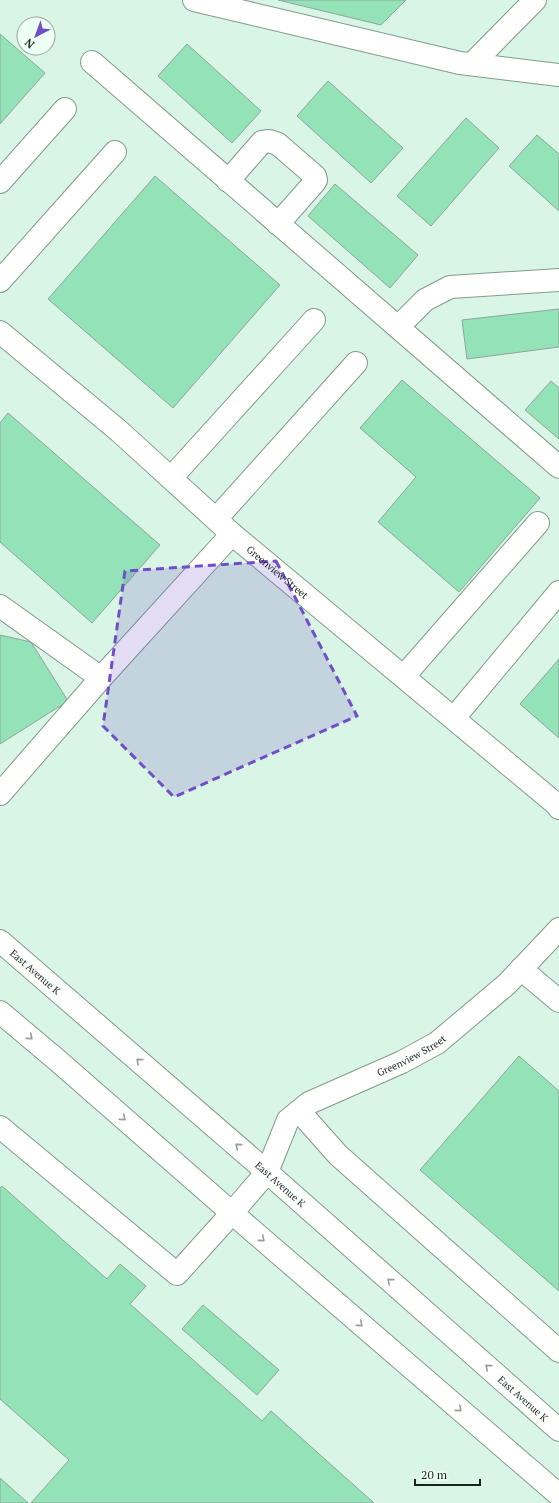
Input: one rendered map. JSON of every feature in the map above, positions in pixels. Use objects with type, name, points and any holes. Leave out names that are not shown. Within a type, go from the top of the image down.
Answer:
[{"type":"street","points":[[194,0],[460,63],[559,75]]},
{"type":"street","points":[[472,64],[535,0]]},
{"type":"street","points":[[92,62],[559,467]]},
{"type":"street","points":[[0,182],[65,109]]},
{"type":"street","points":[[228,181],[262,142],[268,141],[278,144],[315,176],[316,180],[278,224]]},
{"type":"street","points":[[0,281],[115,152]]},
{"type":"street","points":[[398,327],[425,300],[450,287],[559,280]]},
{"type":"street","points":[[171,478],[314,320]]},
{"type":"street","name":"Greenview Street","points":[[4,343],[119,431],[232,534],[404,676],[559,808]]},
{"type":"street","points":[[216,519],[356,363]]},
{"type":"street","points":[[404,676],[538,523]]},
{"type":"street","points":[[0,794],[101,678],[232,534]]},
{"type":"street","points":[[454,718],[559,592]]},
{"type":"street","points":[[0,606],[101,678]]},
{"type":"street","name":"Greenview Street","points":[[0,1127],[177,1274],[267,1172],[288,1120],[309,1103],[402,1062],[437,1043],[507,984],[559,929]]},
{"type":"street","name":"East Avenue K","points":[[0,941],[267,1172],[559,1430]]},
{"type":"street","points":[[521,969],[559,1001]]},
{"type":"street","points":[[0,1012],[559,1495]]},
{"type":"street","points":[[299,1111],[338,1155],[559,1351]]},
{"type":"highlighted area","points":[[276,561],[357,716],[174,797],[103,726],[125,571]]},
{"type":"building","points":[[278,0],[406,0],[381,25]]},
{"type":"building","points":[[0,34],[16,48],[16,56],[25,56],[45,73],[0,124]]},
{"type":"building","points":[[187,44],[261,111],[232,143],[158,76]]},
{"type":"building","points":[[328,81],[403,148],[371,183],[297,116]]},
{"type":"building","points":[[466,118],[499,148],[431,226],[397,196]]},
{"type":"building","points":[[537,135],[559,154],[559,211],[509,166]]},
{"type":"building","points":[[155,176],[280,285],[173,408],[48,299]]},
{"type":"building","points":[[335,184],[418,255],[390,288],[308,216]]},
{"type":"building","points":[[559,309],[559,347],[467,359],[462,320]]},
{"type":"building","points":[[402,380],[540,498],[459,592],[378,522],[416,477],[360,428]]},
{"type":"building","points":[[551,381],[559,388],[559,439],[525,410]]},
{"type":"building","points":[[8,413],[160,545],[92,623],[0,542],[0,423]]},
{"type":"building","points":[[0,635],[31,642],[68,701],[0,744]]},
{"type":"building","points":[[559,659],[559,738],[520,704]]},
{"type":"building","points":[[519,1056],[559,1091],[559,1291],[420,1170]]},
{"type":"building","points":[[2,1186],[107,1279],[120,1264],[146,1286],[130,1304],[262,1421],[271,1411],[374,1503],[31,1503],[69,1460],[0,1399],[0,1188]]},
{"type":"building","points":[[203,1305],[279,1370],[257,1395],[182,1329]]},
{"type":"building","points":[[0,1478],[28,1503],[0,1503]]}]
